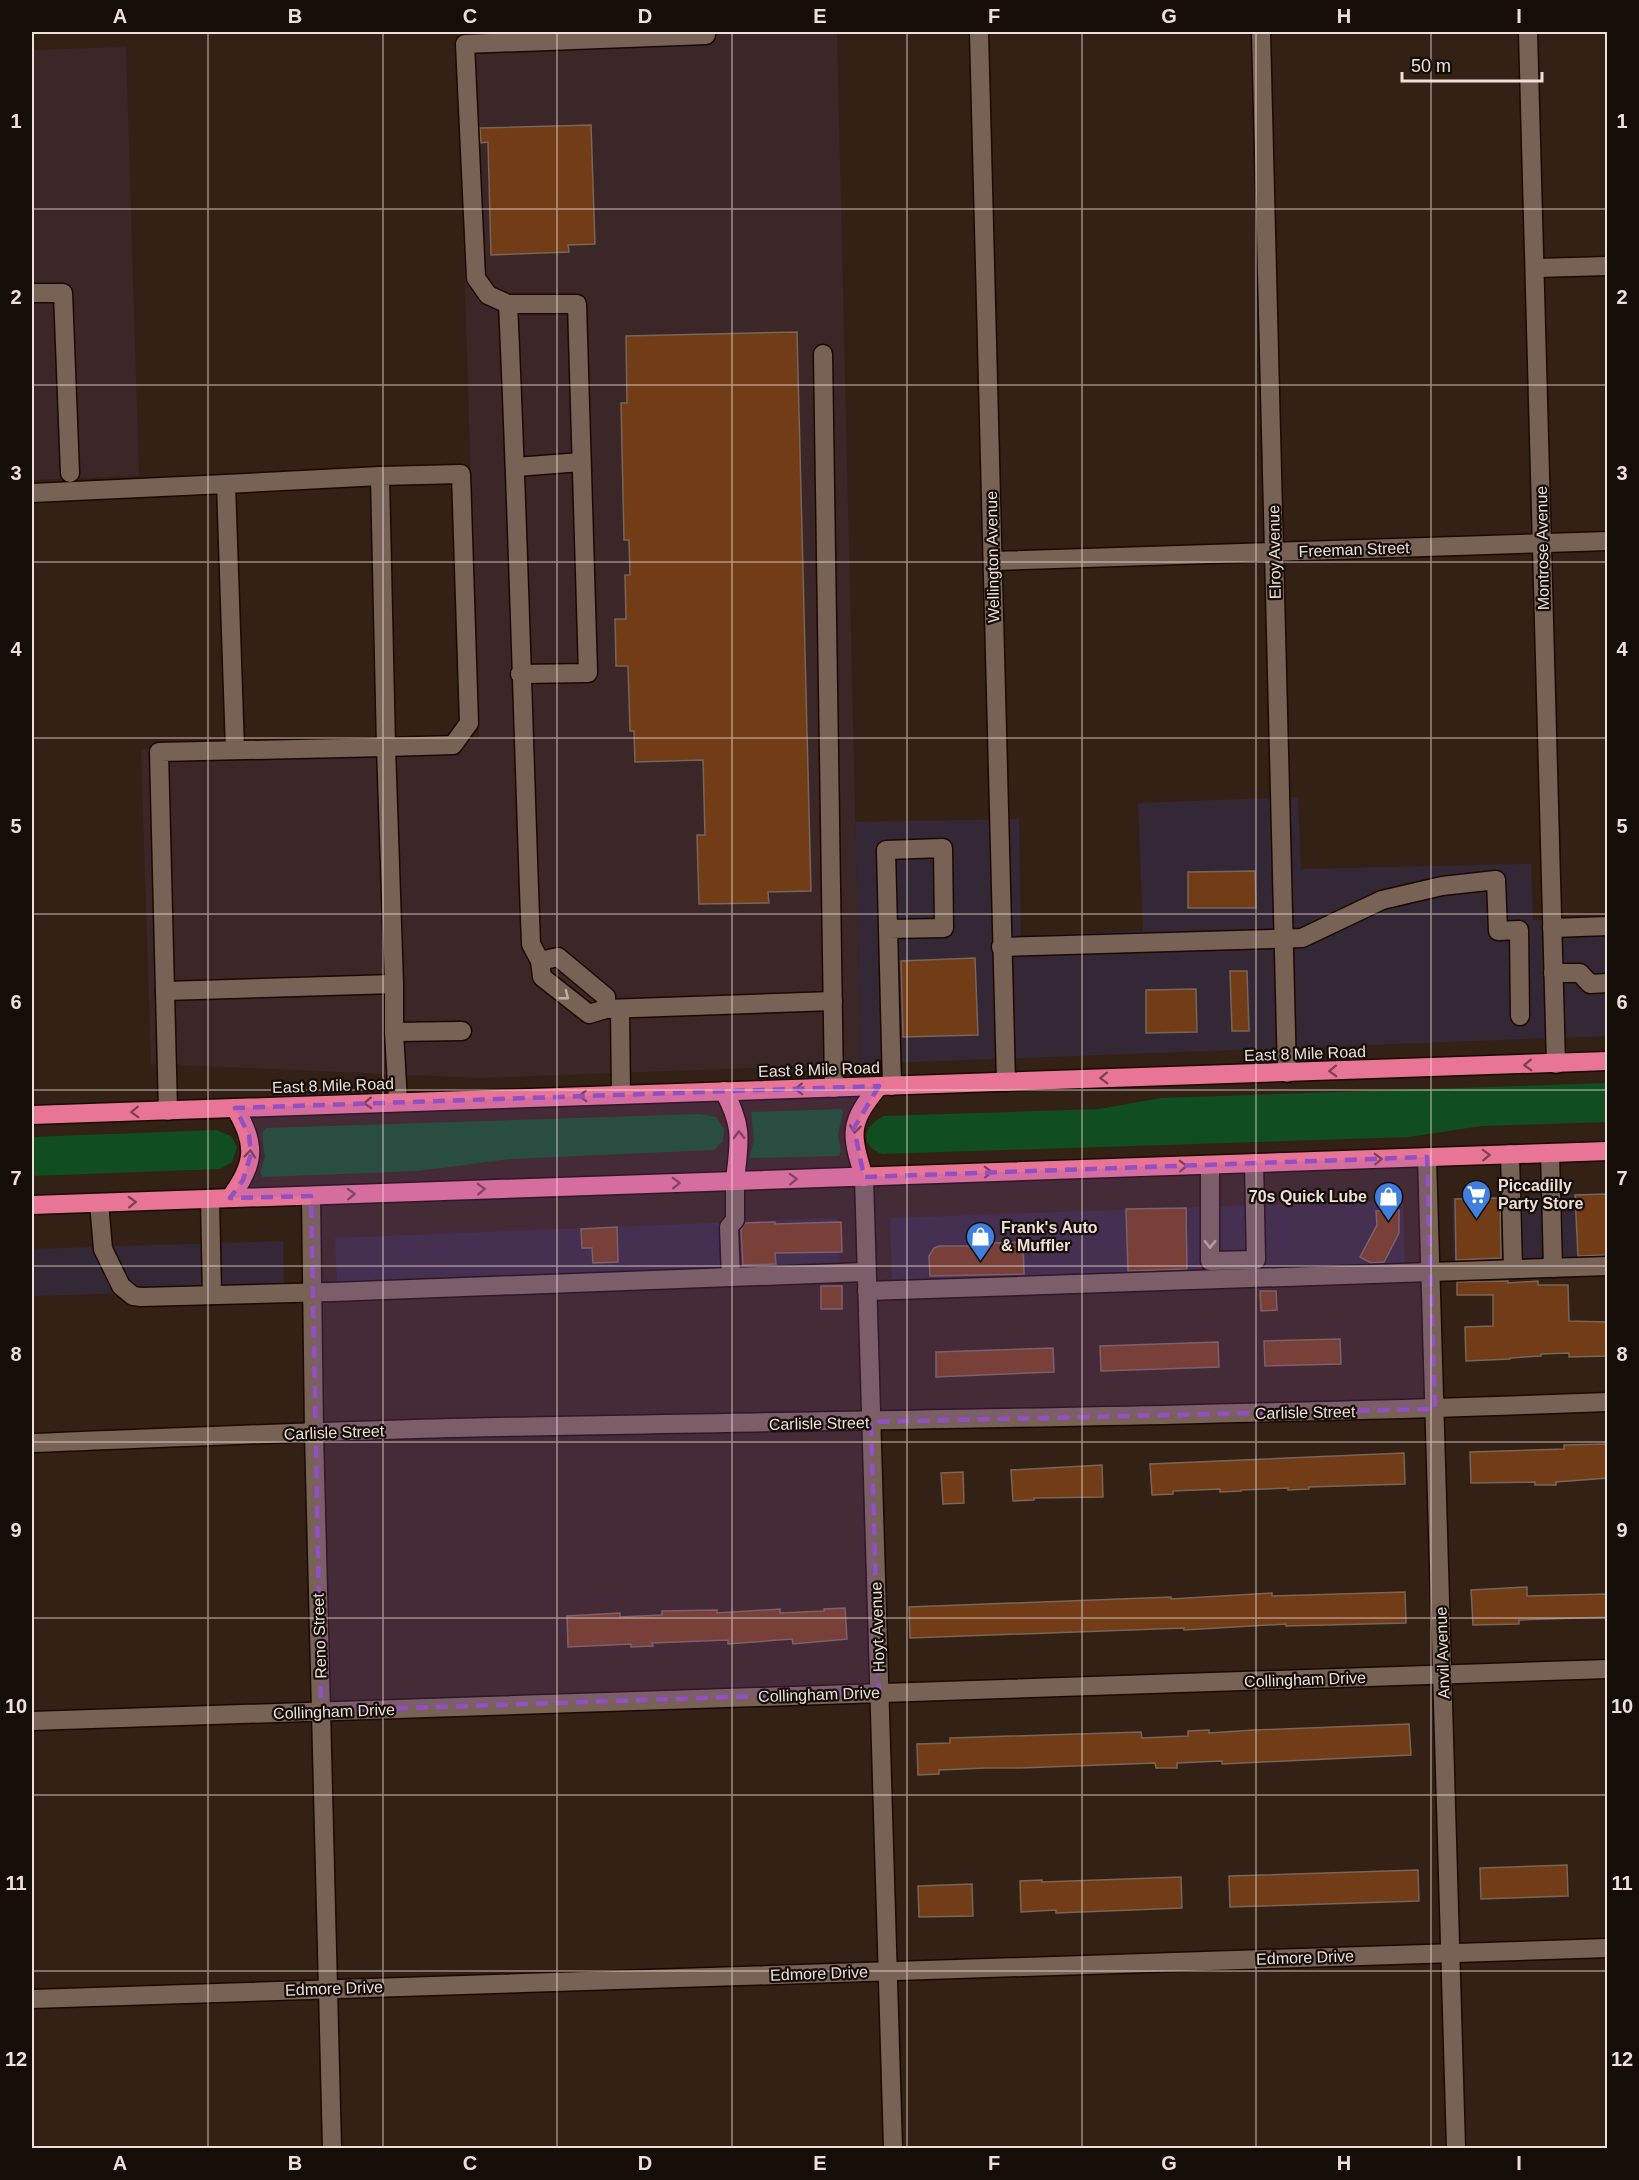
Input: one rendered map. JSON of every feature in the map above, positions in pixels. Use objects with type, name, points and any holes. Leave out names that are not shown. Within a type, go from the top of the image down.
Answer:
[{"type":"highway","name":"East 8 Mile Road","points":[[32,1115],[1608,1062]]},
{"type":"highway","points":[[864,1177],[855,1146],[856,1118],[863,1106],[885,1086]]},
{"type":"highway","points":[[724,1091],[737,1118],[739,1128],[735,1181]]},
{"type":"highway","points":[[230,1198],[243,1180],[251,1155],[249,1135],[235,1108]]},
{"type":"highway","points":[[32,1205],[1608,1151]]},
{"type":"street","name":"Wellington Avenue","points":[[979,32],[1006,1082]]},
{"type":"street","name":"Elroy Avenue","points":[[1261,32],[1287,1073]]},
{"type":"street","name":"Montrose Avenue","points":[[1528,32],[1556,1064]]},
{"type":"street","points":[[520,674],[588,672],[577,304],[508,304],[488,295],[476,278],[465,44],[706,35]]},
{"type":"street","points":[[1536,268],[1608,266]]},
{"type":"street","points":[[32,293],[63,292],[70,473]]},
{"type":"street","points":[[508,304],[516,467],[520,674],[531,944],[540,961],[542,977],[589,1014],[613,1010],[833,1001]]},
{"type":"street","points":[[823,354],[834,1088]]},
{"type":"street","points":[[516,467],[581,462]]},
{"type":"street","points":[[32,493],[461,474],[469,723],[453,746],[159,752],[168,1111]]},
{"type":"street","points":[[380,476],[394,1032],[398,1102]]},
{"type":"street","points":[[226,484],[235,750]]},
{"type":"street","name":"Freeman Street","points":[[993,561],[1608,541]]},
{"type":"street","points":[[885,1086],[889,929],[886,850],[943,848],[944,928],[889,929]]},
{"type":"street","points":[[1001,947],[1302,938],[1382,900],[1442,885],[1496,880],[1498,931],[1519,930],[1521,1016]]},
{"type":"street","points":[[1519,940],[1608,926]]},
{"type":"street","points":[[540,961],[558,957],[606,996],[613,1010],[621,1095]]},
{"type":"street","points":[[1553,973],[1581,973],[1590,984],[1608,983]]},
{"type":"street","points":[[165,991],[394,984]]},
{"type":"street","points":[[394,1032],[462,1031]]},
{"type":"street","points":[[1550,1153],[1553,1268]]},
{"type":"street","points":[[1510,1155],[1513,1269]]},
{"type":"street","name":"Anvil Avenue","points":[[1427,1157],[1456,2148]]},
{"type":"street","points":[[1210,1165],[1210,1262],[1256,1260],[1254,1163]]},
{"type":"street","name":"Hoyt Avenue","points":[[864,1177],[893,2148]]},
{"type":"street","points":[[731,1277],[729,1227],[735,1220],[735,1181]]},
{"type":"street","name":"Reno Street","points":[[311,1196],[314,1433],[332,2148]]},
{"type":"street","points":[[210,1199],[212,1295]]},
{"type":"street","points":[[99,1203],[103,1249],[121,1287],[126,1292],[141,1297],[311,1293],[866,1272]]},
{"type":"street","points":[[867,1292],[1608,1266]]},
{"type":"street","name":"Carlisle Street","points":[[32,1443],[495,1427],[871,1422],[1435,1409],[1608,1402]]},
{"type":"street","name":"Collingham Drive","points":[[32,1721],[1608,1669]]},
{"type":"street","name":"Edmore Drive","points":[[32,1999],[1608,1948]]},
{"type":"highlighted area","points":[[879,1086],[854,1128],[864,1177],[1427,1157],[1435,1409],[871,1422],[879,1692],[321,1711],[311,1196],[230,1198],[243,1180],[251,1154],[249,1135],[235,1108]]},
{"type":"shaded area","points":[[582,32],[837,32],[861,1064],[481,1078],[151,1064],[141,749],[479,738],[457,37]]},
{"type":"shaded area","points":[[126,47],[139,476],[32,480],[32,50]]},
{"type":"shaded area","points":[[1298,797],[1301,869],[1531,864],[1533,920],[1607,918],[1607,1036],[861,1064],[855,822],[1019,819],[1021,936],[1143,931],[1138,803]]},
{"type":"shaded area","points":[[1607,1193],[1607,1261],[1454,1266],[1452,1198]]},
{"type":"shaded area","points":[[1403,1200],[1405,1266],[892,1283],[890,1218]]},
{"type":"shaded area","points":[[838,1218],[840,1267],[337,1285],[335,1238]]},
{"type":"shaded area","points":[[283,1241],[284,1289],[32,1296],[32,1249]]},
{"type":"green space","points":[[1607,1083],[1607,1122],[1481,1126],[1409,1137],[882,1154],[870,1146],[866,1135],[872,1125],[884,1116],[1099,1109],[1161,1098]]},
{"type":"green space","points":[[841,1109],[843,1112],[838,1134],[841,1152],[839,1156],[749,1158],[754,1141],[751,1112]]},
{"type":"green space","points":[[700,1114],[716,1117],[724,1129],[723,1141],[714,1150],[510,1159],[418,1171],[263,1177],[260,1173],[265,1157],[262,1133],[266,1128]]},
{"type":"green space","points":[[216,1130],[231,1136],[237,1147],[232,1162],[220,1169],[32,1176],[32,1137]]},
{"type":"building","points":[[591,125],[595,244],[568,245],[569,252],[491,255],[488,142],[481,143],[480,128]]},
{"type":"building","points":[[797,332],[811,891],[768,892],[769,903],[699,904],[697,835],[705,835],[703,760],[635,762],[634,731],[630,731],[628,666],[616,666],[615,619],[626,619],[625,575],[630,575],[629,540],[624,540],[621,403],[627,403],[626,336]]},
{"type":"building","points":[[1255,871],[1256,908],[1188,908],[1188,872]]},
{"type":"building","points":[[975,958],[978,1035],[903,1037],[901,961]]},
{"type":"building","points":[[1230,971],[1247,971],[1249,1031],[1232,1031]]},
{"type":"building","points":[[1196,989],[1197,1032],[1146,1033],[1146,990]]},
{"type":"building","points":[[1608,1194],[1608,1255],[1578,1256],[1575,1195]]},
{"type":"building","points":[[1500,1198],[1501,1258],[1456,1260],[1455,1199]]},
{"type":"building","points":[[1186,1208],[1187,1269],[1128,1271],[1126,1209]]},
{"type":"building","points":[[1399,1210],[1399,1233],[1384,1262],[1371,1263],[1360,1257],[1377,1225],[1376,1211]]},
{"type":"building","points":[[775,1222],[775,1224],[841,1222],[842,1252],[775,1253],[776,1264],[743,1265],[741,1230],[745,1223]]},
{"type":"building","points":[[617,1227],[618,1262],[593,1263],[592,1248],[582,1248],[581,1229]]},
{"type":"building","points":[[1023,1242],[1024,1274],[930,1276],[929,1256],[934,1248],[939,1246],[991,1246],[993,1243]]},
{"type":"building","points":[[1508,1281],[1508,1283],[1538,1281],[1538,1285],[1568,1285],[1569,1321],[1608,1322],[1608,1356],[1569,1357],[1569,1353],[1466,1361],[1465,1327],[1493,1326],[1493,1295],[1457,1295],[1457,1282]]},
{"type":"building","points":[[821,1286],[842,1286],[842,1309],[821,1309]]},
{"type":"building","points":[[1260,1291],[1276,1291],[1277,1310],[1261,1311]]},
{"type":"building","points":[[1340,1339],[1341,1364],[1265,1366],[1264,1341]]},
{"type":"building","points":[[1218,1342],[1219,1367],[1101,1371],[1100,1346]]},
{"type":"building","points":[[1053,1348],[1054,1372],[936,1377],[936,1352]]},
{"type":"building","points":[[1607,1444],[1608,1478],[1556,1482],[1556,1485],[1535,1485],[1535,1482],[1471,1483],[1470,1452],[1564,1449],[1564,1445]]},
{"type":"building","points":[[1404,1453],[1405,1484],[1309,1487],[1309,1489],[1288,1490],[1288,1488],[1220,1492],[1220,1489],[1173,1491],[1173,1494],[1152,1495],[1150,1464]]},
{"type":"building","points":[[1102,1465],[1103,1497],[1034,1498],[1034,1500],[1013,1501],[1011,1470]]},
{"type":"building","points":[[963,1472],[964,1503],[943,1504],[941,1473]]},
{"type":"building","points":[[1527,1587],[1527,1596],[1608,1594],[1608,1617],[1519,1620],[1519,1624],[1473,1625],[1471,1590]]},
{"type":"building","points":[[1405,1592],[1406,1623],[1286,1626],[1286,1624],[1184,1630],[1184,1628],[910,1638],[909,1607],[1171,1597],[1171,1599],[1272,1593],[1272,1596]]},
{"type":"building","points":[[845,1608],[847,1639],[793,1644],[792,1639],[728,1644],[728,1640],[652,1643],[653,1646],[631,1647],[631,1644],[568,1647],[567,1616],[620,1613],[620,1617],[662,1615],[662,1611],[717,1610],[717,1613],[780,1609],[780,1613]]},
{"type":"building","points":[[1409,1724],[1411,1755],[1222,1764],[1222,1761],[1177,1763],[1177,1768],[1156,1768],[1155,1763],[986,1768],[939,1770],[939,1774],[918,1775],[917,1744],[950,1743],[950,1738],[1141,1732],[1142,1738],[1188,1736],[1188,1731],[1209,1730],[1209,1733]]},
{"type":"building","points":[[1567,1865],[1568,1896],[1481,1899],[1480,1868]]},
{"type":"building","points":[[1418,1870],[1419,1901],[1230,1907],[1229,1876]]},
{"type":"building","points":[[1181,1877],[1182,1908],[1056,1913],[1056,1910],[1021,1912],[1020,1881]]},
{"type":"building","points":[[972,1884],[973,1916],[919,1917],[918,1886]]},
{"type":"place","name":"Piccadilly Party Store","points":[[1477,1220]]},
{"type":"place","name":"70s Quick Lube","points":[[1388,1222]]},
{"type":"place","name":"Frank's Auto & Muffler","points":[[980,1262]]}]
